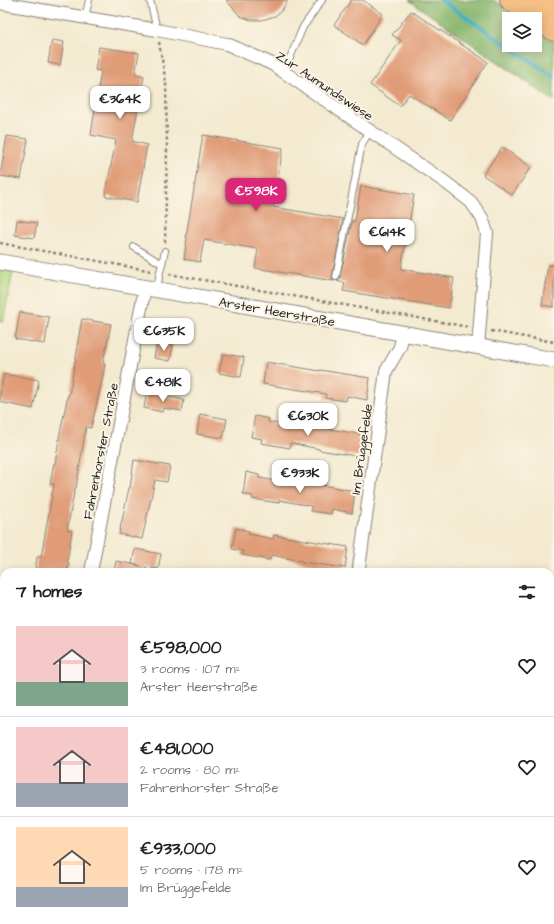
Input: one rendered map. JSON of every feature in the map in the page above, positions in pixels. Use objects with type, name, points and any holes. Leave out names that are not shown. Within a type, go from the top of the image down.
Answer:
[{"type":"highway","points":[[510,0],[554,30]]},
{"type":"highway","points":[[539,0],[554,10]]},
{"type":"street","name":"Zur Aumundswiese","points":[[0,3],[157,30],[227,44],[272,64],[444,182],[471,202],[482,218],[487,232],[478,347]]},
{"type":"street","name":"Arster Heerstraße","points":[[0,262],[554,360]]},
{"type":"street","name":"Fahrenhorster Straße","points":[[92,568],[151,288]]},
{"type":"street","name":"Im Brüggefelde","points":[[359,568],[386,371],[400,346],[403,333]]},
{"type":"lane","points":[[86,18],[89,0]]},
{"type":"lane","points":[[150,0],[157,30]]},
{"type":"lane","points":[[284,72],[303,27],[322,0]]},
{"type":"lane","points":[[336,278],[362,144],[370,131]]},
{"type":"lane","points":[[134,247],[162,264]]},
{"type":"lane","points":[[151,288],[160,272],[165,251]]},
{"type":"path","points":[[157,30],[166,83],[167,148],[165,251]]},
{"type":"path","points":[[0,243],[554,342]]},
{"type":"green space","points":[[409,0],[494,0],[511,12],[502,12],[502,52],[542,52],[542,34],[554,42],[554,101]]},
{"type":"green space","points":[[0,269],[13,271],[3,321],[0,321]]},
{"type":"building","points":[[226,0],[288,0],[282,10],[275,16],[262,20],[251,20],[240,16]]},
{"type":"building","points":[[351,0],[363,0],[383,14],[363,45],[334,25]]},
{"type":"building","points":[[411,11],[488,62],[450,120],[409,94],[400,106],[370,85],[401,40],[392,35]]},
{"type":"building","points":[[52,40],[64,42],[60,65],[48,63]]},
{"type":"building","points":[[99,47],[139,53],[135,74],[144,76],[132,141],[147,145],[137,202],[105,196],[116,140],[91,135],[101,71],[95,70]]},
{"type":"building","points":[[203,135],[283,148],[273,207],[343,219],[332,276],[334,281],[255,268],[258,249],[204,240],[200,262],[184,259],[186,237]]},
{"type":"building","points":[[7,136],[28,139],[21,179],[0,176]]},
{"type":"building","points":[[502,147],[531,167],[512,195],[483,175]]},
{"type":"building","points":[[361,186],[414,195],[401,269],[454,278],[449,308],[343,291],[345,283],[337,281],[340,278],[352,221],[355,221]]},
{"type":"building","points":[[17,220],[37,223],[34,238],[15,235]]},
{"type":"building","points":[[548,265],[554,265],[554,307],[542,305]]},
{"type":"building","points":[[20,312],[49,317],[45,344],[15,339]]},
{"type":"building","points":[[82,319],[111,324],[103,363],[105,364],[103,376],[91,428],[86,427],[76,488],[67,530],[72,531],[67,562],[69,562],[68,568],[36,568],[37,557],[41,557],[54,484],[50,484],[69,395]]},
{"type":"building","points":[[157,342],[173,345],[170,361],[154,358]]},
{"type":"building","points":[[223,354],[244,357],[241,377],[219,373]]},
{"type":"building","points":[[266,362],[370,378],[367,400],[347,396],[346,401],[325,398],[326,394],[263,384]]},
{"type":"building","points":[[4,374],[39,380],[33,409],[0,402]]},
{"type":"building","points":[[147,392],[184,400],[182,411],[163,408],[162,412],[144,408]]},
{"type":"building","points":[[200,414],[227,419],[223,438],[197,434]]},
{"type":"building","points":[[255,416],[269,419],[268,422],[292,426],[293,423],[365,435],[362,457],[319,450],[290,443],[290,448],[261,443],[262,439],[251,437]]},
{"type":"building","points":[[134,460],[170,466],[167,482],[155,480],[142,539],[119,534],[130,488]]},
{"type":"building","points":[[246,472],[259,475],[259,478],[282,482],[282,478],[355,491],[352,513],[332,509],[331,514],[311,511],[311,506],[279,500],[279,503],[252,499],[253,496],[243,494]]},
{"type":"building","points":[[236,528],[249,531],[248,534],[273,539],[274,535],[348,547],[345,568],[302,562],[271,555],[270,560],[242,555],[243,551],[232,549]]},
{"type":"building","points":[[135,549],[161,554],[158,568],[115,568],[116,561],[141,566],[132,564]]},
{"type":"waterway","points":[[441,0],[554,77]]}]
